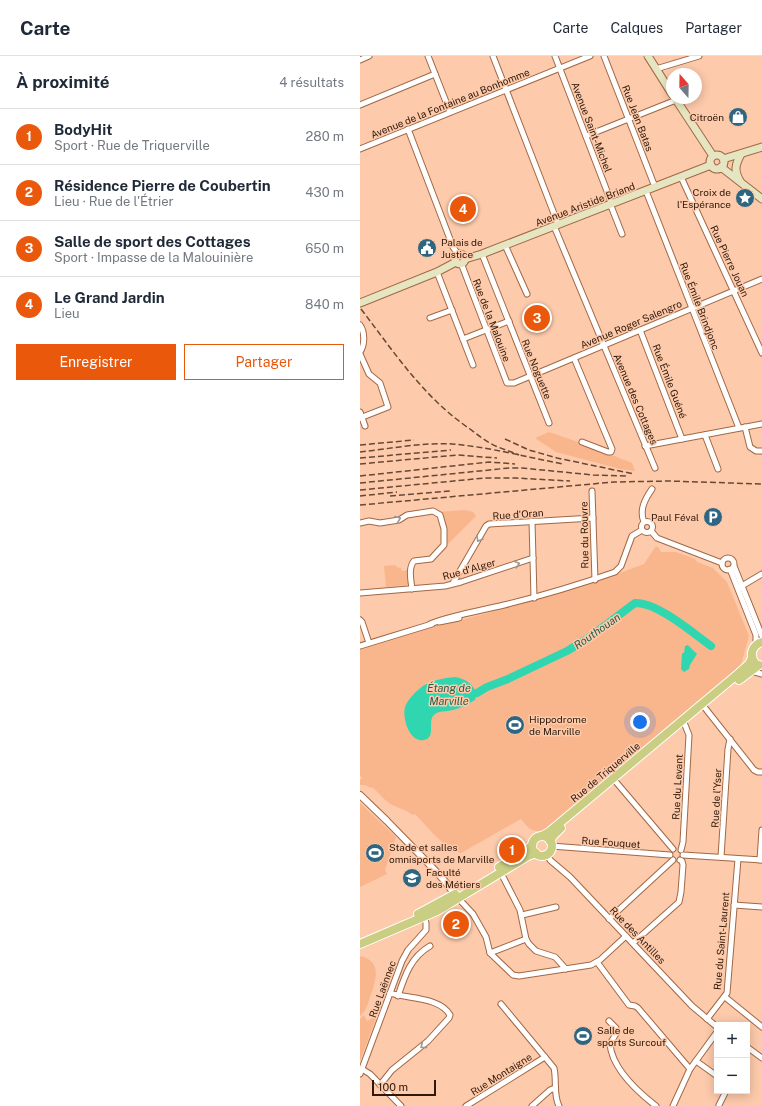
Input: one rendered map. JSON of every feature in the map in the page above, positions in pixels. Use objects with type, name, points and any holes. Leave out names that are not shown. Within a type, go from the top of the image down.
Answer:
[{"type":"main road","points":[[648,56],[666,85]]},
{"type":"main road","points":[[679,104],[713,156]]},
{"type":"main road","points":[[713,156],[720,156],[723,159],[762,147]]},
{"type":"main road","points":[[741,154],[735,167],[741,184]]},
{"type":"main road","points":[[713,156],[710,161],[711,165],[715,168],[721,167],[762,199]]},
{"type":"main road","points":[[721,167],[723,164],[723,159]]},
{"type":"main road","name":"Avenue Aristide Briand","points":[[360,303],[437,272],[460,260],[482,254],[711,165]]},
{"type":"main road","points":[[759,643],[752,651],[752,658],[761,666]]},
{"type":"main road","name":"Rue de Triquerville","points":[[542,836],[549,832],[751,663],[752,658]]},
{"type":"main road","name":"Rue de Triquerville","points":[[551,844],[557,832],[750,671],[761,666]]},
{"type":"main road","points":[[360,939],[456,896],[501,872],[534,849],[536,838],[542,836],[547,838],[551,844],[547,854],[541,855],[534,849]]},
{"type":"main road","points":[[360,944],[437,910],[517,857],[534,849]]},
{"type":"street","points":[[360,60],[369,56]]},
{"type":"street","points":[[428,56],[450,112]]},
{"type":"street","name":"Avenue des Cottages","points":[[493,56],[556,225],[655,468]]},
{"type":"street","name":"Avenue Saint-Michel","points":[[554,56],[586,136],[622,234]]},
{"type":"street","name":"Avenue de la Fontaine au Bonhomme","points":[[360,148],[590,56]]},
{"type":"street","name":"Rue Jean Batas","points":[[604,56],[655,187]]},
{"type":"street","points":[[656,69],[699,56]]},
{"type":"street","points":[[360,105],[435,74]]},
{"type":"street","points":[[586,136],[629,119],[666,101]]},
{"type":"street","name":"Rue de la Malouine","points":[[408,129],[507,383]]},
{"type":"street","name":"Rue Pierre Jouan","points":[[681,177],[762,353]]},
{"type":"street","name":"Rue Émile Brindjonc","points":[[646,191],[738,428]]},
{"type":"street","points":[[505,245],[527,294]]},
{"type":"street","name":"Rue Noguette","points":[[482,254],[549,423]]},
{"type":"street","points":[[437,272],[473,365]]},
{"type":"street","name":"Avenue Roger Salengro","points":[[507,383],[514,383],[762,279]]},
{"type":"street","points":[[430,318],[452,310]]},
{"type":"street","points":[[463,339],[509,321]]},
{"type":"street","points":[[360,325],[363,329],[364,336],[360,353],[369,374],[380,383],[388,407],[361,416],[365,426]]},
{"type":"street","name":"Rue Émile Guéné","points":[[640,330],[682,439]]},
{"type":"street","points":[[574,358],[612,449],[611,452],[608,452],[582,442]]},
{"type":"street","points":[[645,446],[762,424]]},
{"type":"street","points":[[745,427],[750,448],[762,451]]},
{"type":"street","points":[[705,435],[718,468]]},
{"type":"street","points":[[642,530],[641,526],[644,522],[641,513],[652,489]]},
{"type":"street","name":"Rue du Rouvre","points":[[592,491],[595,580]]},
{"type":"street","points":[[360,523],[369,521],[380,523],[399,520],[406,515],[433,511],[440,515],[442,518],[443,548],[431,559],[414,561],[411,566],[412,589]]},
{"type":"street","name":"Rue d'Oran","points":[[453,584],[486,526],[493,523],[593,518]]},
{"type":"street","points":[[532,521],[534,598]]},
{"type":"street","points":[[644,522],[648,521],[651,523],[653,528],[650,531]]},
{"type":"street","points":[[360,646],[430,624],[449,621],[468,614],[534,598],[595,580],[615,572],[619,569],[632,536],[642,530],[645,532],[650,531],[657,538],[722,563],[724,568],[732,567]]},
{"type":"street","name":"Rue d'Alger","points":[[360,593],[453,584],[533,558]]},
{"type":"street","points":[[722,563],[725,559],[730,558],[733,560],[732,567],[762,636]]},
{"type":"street","points":[[740,587],[762,574]]},
{"type":"street","points":[[740,587],[759,643]]},
{"type":"street","points":[[360,620],[369,643]]},
{"type":"street","points":[[750,671],[762,674]]},
{"type":"street","points":[[705,708],[754,770],[762,772]]},
{"type":"street","name":"Rue du Levant","points":[[681,850],[683,842],[689,734],[685,725]]},
{"type":"street","name":"Rue de l'Yser","points":[[721,857],[728,749],[730,740]]},
{"type":"street","points":[[616,782],[673,849]]},
{"type":"street","points":[[360,795],[430,865],[473,914],[486,937],[490,953],[512,975],[519,976],[591,965],[597,962],[626,936]]},
{"type":"street","points":[[761,860],[762,830]]},
{"type":"street","name":"Rue Fouquet","points":[[551,844],[682,858],[721,857],[761,860]]},
{"type":"street","points":[[633,943],[679,902],[683,865],[681,850],[677,848],[673,849]]},
{"type":"street","points":[[609,919],[671,857],[673,849]]},
{"type":"street","name":"Rue des Antilles","points":[[547,854],[550,860],[570,877],[692,1006],[714,1025]]},
{"type":"street","name":"Rue du Saint-Laurent","points":[[707,1019],[727,993],[738,859]]},
{"type":"street","points":[[501,872],[522,915],[526,939],[532,948],[536,951],[555,957],[566,969]]},
{"type":"street","points":[[734,905],[762,907]]},
{"type":"street","points":[[522,915],[556,907]]},
{"type":"street","name":"Rue Laënnec","points":[[361,1072],[405,956],[408,950],[426,930],[424,916]]},
{"type":"street","points":[[490,953],[526,939]]},
{"type":"street","points":[[398,996],[413,961],[423,950],[430,946]]},
{"type":"street","points":[[597,962],[629,1005],[638,1008],[690,1069]]},
{"type":"street","points":[[380,1085],[392,1070],[428,1041],[450,1018],[449,1013],[441,1006],[424,1000],[398,996],[390,993]]},
{"type":"street","points":[[725,997],[762,1027]]},
{"type":"street","points":[[501,1004],[554,1068],[556,1076],[555,1095],[559,1106]]},
{"type":"street","points":[[609,1021],[616,1028],[617,1032],[610,1044],[618,1065],[635,1088],[656,1106]]},
{"type":"street","points":[[672,1106],[690,1069],[714,1036]]},
{"type":"street","points":[[750,1049],[762,1058]]},
{"type":"street","name":"Rue Montaigne","points":[[466,1106],[545,1057]]},
{"type":"street","points":[[696,1061],[714,1074]]},
{"type":"street","points":[[361,1072],[370,1074],[402,1106]]},
{"type":"street","points":[[532,1106],[550,1090],[555,1088]]},
{"type":"street","points":[[719,1105],[724,1094]]},
{"type":"shaded area","points":[[549,432],[632,463],[635,471],[620,469],[556,452],[535,438]]},
{"type":"shaded area","points":[[465,510],[473,512],[476,516],[446,546],[444,518],[438,512]]},
{"type":"shaded area","name":"Hippodrome de Marville","points":[[656,546],[661,552],[676,552],[713,568],[727,582],[749,636],[741,665],[545,830],[537,831],[531,829],[521,819],[461,853],[448,847],[442,842],[415,814],[412,815],[405,810],[392,805],[372,787],[360,785],[360,780],[362,778],[360,775],[360,649],[421,630],[596,582],[644,564]]},
{"type":"shaded area","points":[[395,565],[401,568],[402,571],[408,570],[409,582],[407,585],[386,587],[384,566]]},
{"type":"shaded area","name":"Stade et salles omnisports de Marville","points":[[360,803],[396,837],[385,870],[387,874],[360,887]]},
{"type":"shaded area","points":[[360,956],[372,962],[375,967],[376,978],[368,1005],[360,1016]]},
{"type":"shaded area","points":[[364,1015],[367,1021],[377,1016],[360,1061],[360,1019]]},
{"type":"water","points":[[688,645],[697,654],[689,669],[684,672],[681,669],[682,653],[684,653],[685,646]]},
{"type":"water","name":"Étang de Marville","points":[[455,677],[465,680],[473,687],[477,693],[475,700],[459,708],[435,714],[432,719],[431,733],[428,739],[419,740],[415,738],[411,734],[406,724],[404,712],[408,701],[412,695],[430,682]]},
{"type":"waterway","name":"Routhouan","points":[[477,693],[487,687],[508,679],[567,651],[587,639],[635,603],[654,607],[685,626],[711,646]]},
{"type":"railway","points":[[361,309],[411,374],[453,417],[480,437],[498,447],[519,455]]},
{"type":"railway","points":[[505,439],[529,450],[557,458],[634,474]]},
{"type":"railway","points":[[360,445],[414,440]]},
{"type":"railway","points":[[360,452],[418,445],[452,444],[494,450],[563,464]]},
{"type":"railway","points":[[360,458],[451,450]]},
{"type":"railway","points":[[360,464],[457,455],[497,458]]},
{"type":"railway","points":[[360,476],[489,462],[515,464]]},
{"type":"railway","points":[[360,483],[509,468],[593,475],[627,476]]},
{"type":"railway","points":[[360,490],[485,478],[570,481]]},
{"type":"railway","points":[[360,505],[614,482],[669,481],[762,484]]},
{"type":"railway","points":[[390,496],[450,491]]},
{"type":"railway","points":[[360,496],[397,492]]},
{"type":"place","name":"Citroën","points":[[738,117]]},
{"type":"place","name":"Croix de l'Espérance","points":[[745,198]]},
{"type":"place","name":"Le Grand Jardin","points":[[463,209]]},
{"type":"place","name":"Palais de Justice","points":[[427,248]]},
{"type":"place","name":"Salle de sport des Cottages","points":[[537,318]]},
{"type":"place","name":"Paul Féval","points":[[713,517]]},
{"type":"place","name":"Hippodrome de Marville","points":[[515,725]]},
{"type":"place","name":"BodyHit","points":[[512,850]]},
{"type":"place","name":"Stade et salles omnisports de Marville","points":[[375,853]]},
{"type":"place","name":"Faculté des Métiers","points":[[412,878]]},
{"type":"place","name":"Résidence Pierre de Coubertin","points":[[456,924]]},
{"type":"place","name":"Salle de sports Surcouf","points":[[583,1036]]}]
